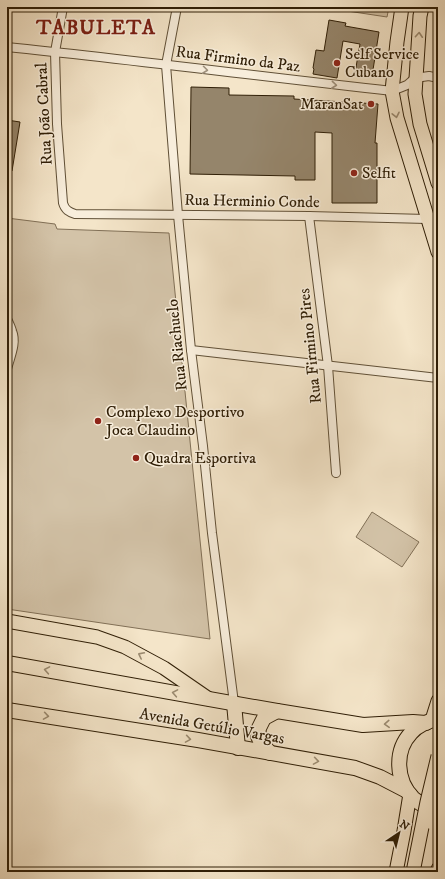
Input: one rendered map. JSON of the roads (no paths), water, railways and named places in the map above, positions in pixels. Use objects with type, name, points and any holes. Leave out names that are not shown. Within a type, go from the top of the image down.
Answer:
[{"type":"highway","name":"Avenida Getúlio Vargas","points":[[7,663],[363,725],[432,721]]},
{"type":"highway","points":[[234,703],[238,748]]},
{"type":"highway","name":"Avenida Getúlio Vargas","points":[[7,710],[355,768],[380,777],[408,792],[420,803],[432,810],[438,811]]},
{"type":"highway","points":[[270,753],[260,741],[258,736],[259,728],[264,718],[277,711]]},
{"type":"highway","points":[[408,792],[400,776],[399,761],[403,746],[411,733],[420,725],[432,721]]},
{"type":"main road","points":[[402,7],[392,91],[397,118],[438,252]]},
{"type":"main road","points":[[422,7],[415,78],[415,94],[420,124],[438,182]]},
{"type":"main road","name":"Avenida Getúlio Vargas","points":[[7,621],[97,637],[125,647],[164,668],[209,699]]},
{"type":"main road","points":[[432,721],[438,701]]},
{"type":"main road","points":[[413,872],[438,756]]},
{"type":"main road","points":[[396,872],[404,831],[408,792]]},
{"type":"main road","points":[[421,872],[438,796]]},
{"type":"street","name":"Rua João Cabral","points":[[64,7],[55,52],[57,124],[63,203],[67,211],[76,214]]},
{"type":"street","name":"Rua Riachuelo","points":[[178,7],[166,65],[178,215],[191,350],[216,570],[234,703]]},
{"type":"street","name":"Rua Firmino da Paz","points":[[7,47],[392,91]]},
{"type":"street","points":[[392,91],[407,85],[415,78],[429,76],[438,78]]},
{"type":"street","name":"Rua Herminio Conde","points":[[76,214],[309,216],[427,220]]},
{"type":"street","name":"Rua Firmino Pires","points":[[309,216],[328,366],[336,473]]},
{"type":"street","points":[[7,319],[13,332],[14,341],[7,369]]},
{"type":"street","points":[[191,350],[438,378]]},
{"type":"place","name":"Self Service Cubano","points":[[337,63]]},
{"type":"place","name":"MaranSat","points":[[371,104]]},
{"type":"place","name":"Selfit","points":[[354,173]]},
{"type":"place","name":"Complexo Desportivo Joca Claudino","points":[[98,421]]},
{"type":"place","name":"Quadra Esportiva","points":[[136,458]]},
{"type":"district","name":"TABULETA","points":[[96,28]]}]
